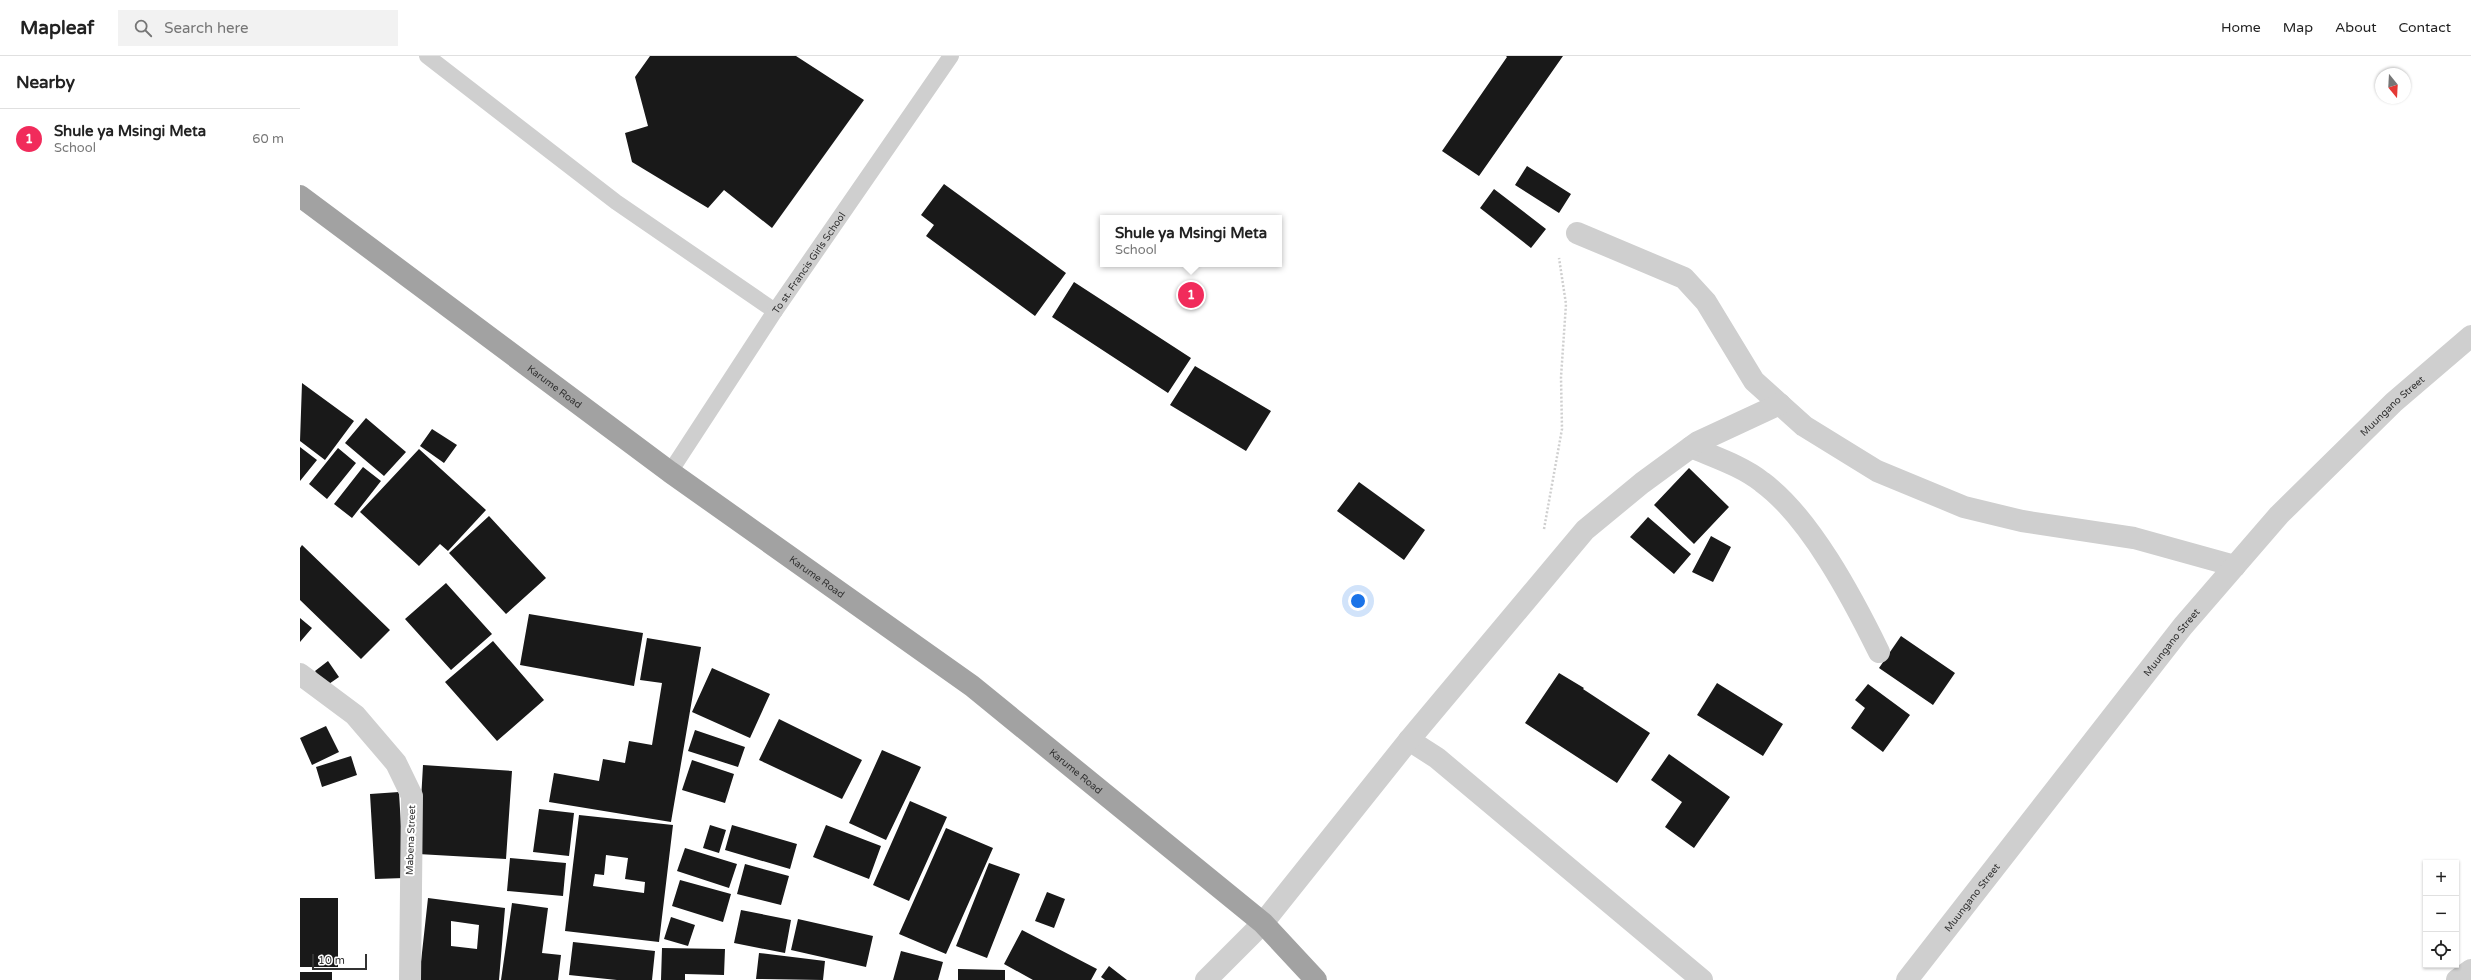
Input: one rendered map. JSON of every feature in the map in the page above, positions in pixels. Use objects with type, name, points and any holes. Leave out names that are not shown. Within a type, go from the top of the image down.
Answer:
[{"type":"highway","name":"Karume Road","points":[[300,196],[670,472],[972,686],[1262,923],[1316,980]]},
{"type":"street","points":[[1576,233],[1684,278],[1706,302],[1754,381],[1804,426],[1877,471],[1964,507],[2022,520],[2134,538],[2235,566]]},
{"type":"street","name":"Muungano Street","points":[[1907,980],[2178,632],[2279,515],[2388,408],[2471,336]]},
{"type":"street","points":[[1206,980],[1262,923],[1409,740],[1585,530],[1642,483],[1691,447],[1739,421],[1780,404]]},
{"type":"street","points":[[1691,447],[1735,466],[1762,482],[1797,516],[1818,544],[1848,593],[1879,652]]},
{"type":"street","name":"Mabena Street","points":[[300,674],[355,714],[396,763],[412,796],[410,980]]},
{"type":"street","points":[[1409,740],[1438,758],[1702,980]]},
{"type":"street","points":[[2457,980],[2471,970]]},
{"type":"lane","points":[[427,56],[616,202],[775,311]]},
{"type":"lane","name":"To st. Francis Girls School","points":[[670,472],[775,311],[951,56]]},
{"type":"path","points":[[1543,536],[1562,429],[1561,377],[1566,304],[1558,253]]},
{"type":"building","points":[[650,56],[796,56],[864,100],[772,228],[724,190],[708,208],[632,162],[625,133],[648,126],[635,77]]},
{"type":"building","points":[[1506,56],[1563,56],[1479,176],[1442,151],[1507,57]]},
{"type":"building","points":[[1527,166],[1571,194],[1559,213],[1515,185]]},
{"type":"building","points":[[944,184],[1066,273],[1035,316],[926,236],[934,225],[921,215]]},
{"type":"building","points":[[1494,189],[1546,229],[1531,248],[1480,208]]},
{"type":"building","points":[[1074,282],[1191,358],[1168,393],[1052,317]]},
{"type":"building","points":[[1195,366],[1271,411],[1246,451],[1170,405]]},
{"type":"building","points":[[302,383],[354,421],[325,460],[300,441]]},
{"type":"building","points":[[366,418],[406,452],[384,476],[345,443]]},
{"type":"building","points":[[432,429],[457,445],[444,463],[420,446]]},
{"type":"building","points":[[300,447],[317,460],[300,481]]},
{"type":"building","points":[[338,448],[356,463],[327,499],[309,484]]},
{"type":"building","points":[[419,449],[486,510],[448,551],[440,544],[419,566],[360,512]]},
{"type":"building","points":[[363,467],[381,481],[352,518],[334,504]]},
{"type":"building","points":[[1689,468],[1729,507],[1694,544],[1654,505]]},
{"type":"building","points":[[1359,482],[1425,530],[1404,560],[1337,511]]},
{"type":"building","points":[[489,516],[546,578],[506,614],[449,553]]},
{"type":"building","points":[[1648,517],[1691,554],[1674,574],[1630,537]]},
{"type":"building","points":[[1711,536],[1731,547],[1713,582],[1692,572]]},
{"type":"building","points":[[302,545],[390,630],[361,659],[300,600],[300,548]]},
{"type":"building","points":[[446,583],[492,634],[451,670],[405,619]]},
{"type":"building","points":[[529,614],[643,633],[634,686],[520,665]]},
{"type":"building","points":[[300,618],[312,628],[300,642]]},
{"type":"building","points":[[1901,636],[1955,673],[1933,705],[1879,668]]},
{"type":"building","points":[[647,638],[701,647],[671,822],[549,802],[554,773],[599,781],[603,759],[625,763],[629,741],[652,745],[662,683],[640,680]]},
{"type":"building","points":[[493,641],[544,700],[497,741],[445,682]]},
{"type":"building","points":[[328,661],[339,677],[326,686],[315,671]]},
{"type":"building","points":[[712,668],[770,694],[750,738],[692,712]]},
{"type":"building","points":[[1559,673],[1584,688],[1583,689],[1650,733],[1617,783],[1525,723]]},
{"type":"building","points":[[1717,683],[1783,724],[1763,756],[1697,715]]},
{"type":"building","points":[[1868,684],[1910,715],[1883,752],[1851,728],[1865,708],[1855,700]]},
{"type":"building","points":[[779,719],[862,760],[842,799],[759,760]]},
{"type":"building","points":[[326,726],[339,752],[312,765],[300,738]]},
{"type":"building","points":[[695,730],[745,747],[738,767],[688,751]]},
{"type":"building","points":[[882,750],[921,767],[886,840],[849,823]]},
{"type":"building","points":[[1669,754],[1730,797],[1694,848],[1665,827],[1682,802],[1651,780]]},
{"type":"building","points":[[351,756],[357,775],[322,787],[316,767]]},
{"type":"building","points":[[692,760],[734,774],[725,803],[682,790]]},
{"type":"building","points":[[423,765],[512,771],[506,859],[418,854]]},
{"type":"building","points":[[399,792],[404,878],[375,879],[370,794]]},
{"type":"building","points":[[910,801],[947,817],[909,901],[873,885]]},
{"type":"building","points":[[539,809],[574,813],[569,856],[533,852]]},
{"type":"building","points":[[579,815],[673,825],[659,942],[565,931]],"holes":[[[606,855],[628,858],[625,879],[645,882],[644,893],[593,886],[595,874],[604,875]]]},
{"type":"building","points":[[710,825],[726,830],[719,853],[703,848]]},
{"type":"building","points":[[732,825],[797,844],[790,869],[725,850]]},
{"type":"building","points":[[826,825],[881,846],[869,879],[813,857]]},
{"type":"building","points":[[946,828],[993,848],[946,954],[899,934]]},
{"type":"building","points":[[685,848],[737,864],[729,888],[677,871]]},
{"type":"building","points":[[510,858],[566,863],[563,896],[507,891]]},
{"type":"building","points":[[989,863],[1020,874],[987,958],[956,946]]},
{"type":"building","points":[[745,864],[789,876],[781,905],[737,894]]},
{"type":"building","points":[[680,880],[731,894],[723,922],[672,906]]},
{"type":"building","points":[[1047,892],[1065,899],[1054,928],[1035,921]]},
{"type":"building","points":[[300,898],[338,898],[338,967],[300,967]]},
{"type":"building","points":[[428,898],[505,908],[499,980],[419,980]],"holes":[[[451,921],[479,925],[477,949],[451,946]]]},
{"type":"building","points":[[512,903],[548,908],[542,953],[561,955],[558,980],[501,980]]},
{"type":"building","points":[[741,910],[791,920],[785,953],[734,943]]},
{"type":"building","points":[[671,917],[695,925],[688,946],[664,939]]},
{"type":"building","points":[[798,919],[873,936],[866,967],[791,950]]},
{"type":"building","points":[[1022,930],[1097,969],[1091,980],[1033,980],[1004,964]]},
{"type":"building","points":[[573,942],[655,951],[652,980],[617,980],[569,975]]},
{"type":"building","points":[[662,948],[725,949],[724,975],[685,974],[685,980],[661,980]]},
{"type":"building","points":[[901,951],[943,962],[938,980],[893,980]]},
{"type":"building","points":[[759,953],[825,961],[823,980],[756,979]]},
{"type":"building","points":[[1109,966],[1127,980],[1105,980],[1101,977]]},
{"type":"building","points":[[958,969],[1005,970],[1005,980],[958,980]]},
{"type":"building","points":[[300,972],[332,972],[332,980],[300,980]]},
{"type":"place","name":"Shule ya Msingi Meta","points":[[1191,295]]}]
